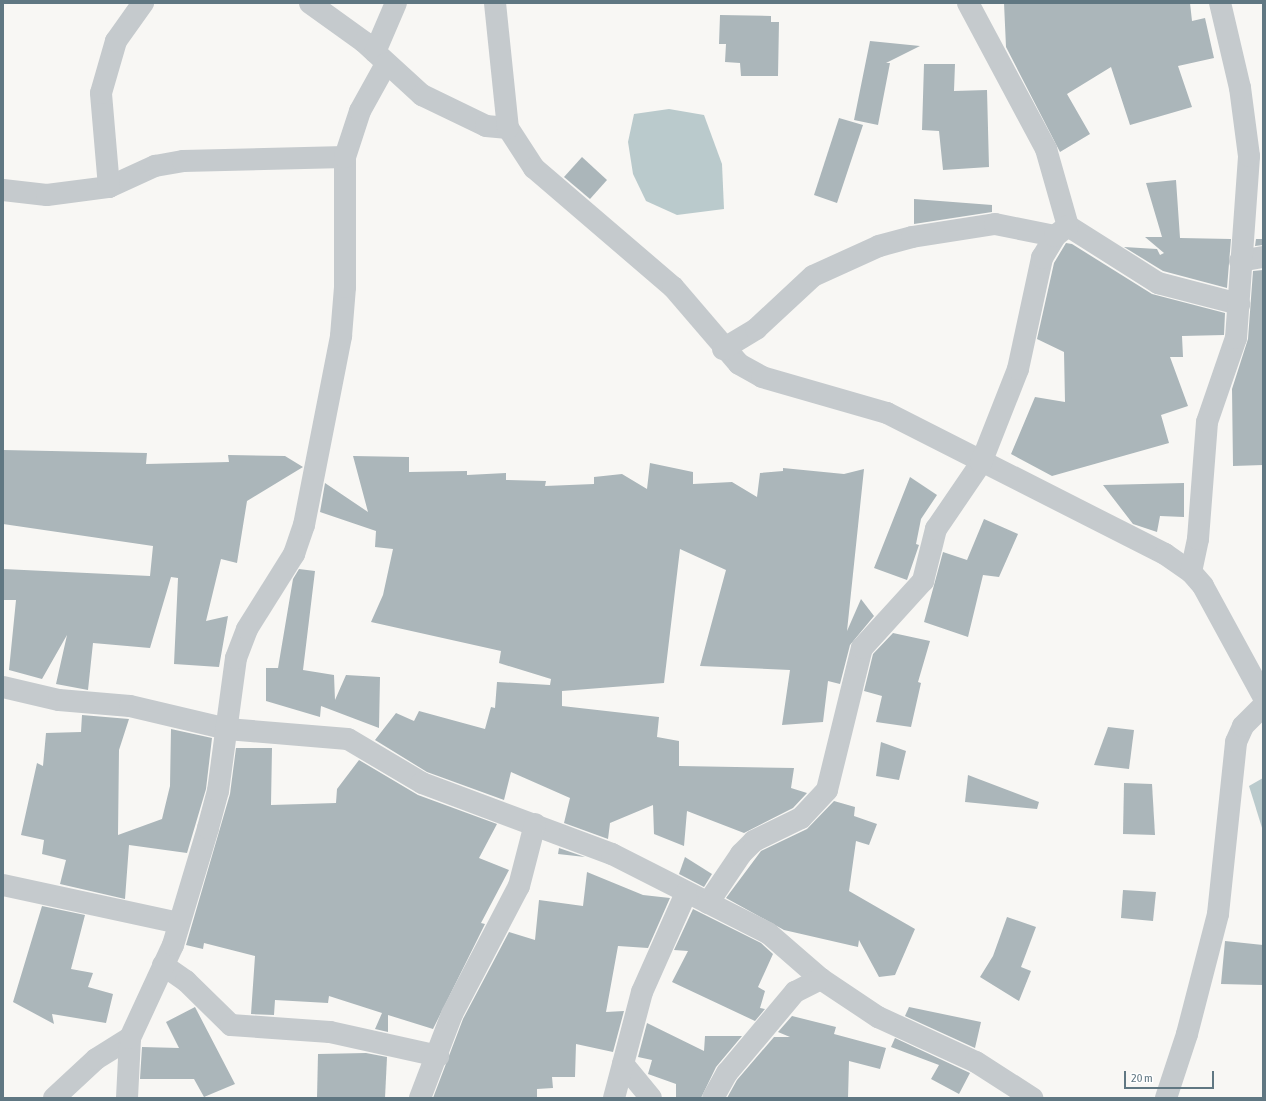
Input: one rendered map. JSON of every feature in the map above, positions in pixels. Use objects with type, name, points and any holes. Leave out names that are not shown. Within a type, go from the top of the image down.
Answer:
[{"type":"street","points":[[109,187],[101,93],[116,41],[143,3]]},
{"type":"street","points":[[310,3],[381,58],[434,103],[486,126],[508,128]]},
{"type":"street","points":[[128,1098],[130,1038],[163,965],[179,924],[214,806],[241,644],[294,554],[319,462],[345,287],[345,157],[360,111],[381,58],[396,3]]},
{"type":"street","points":[[495,3],[508,128],[534,168],[673,287],[703,319],[724,349],[739,364],[762,377],[875,408],[920,428],[981,463],[1165,554],[1191,572],[1203,586],[1263,696]]},
{"type":"street","points":[[708,903],[741,854],[754,841],[801,818],[826,790],[862,648],[875,630],[919,589],[936,529],[981,463],[1022,358],[1039,267],[1061,231],[1046,149],[968,3]]},
{"type":"street","points":[[1191,572],[1198,539],[1207,422],[1234,347],[1239,304],[1240,261],[1249,149],[1220,3]]},
{"type":"street","points":[[3,190],[47,195],[109,187],[155,166],[183,161],[345,157]]},
{"type":"street","points":[[724,349],[756,329],[812,276],[879,246],[912,237],[995,224],[1061,231],[1158,283],[1239,304]]},
{"type":"street","points":[[1240,261],[1263,257]]},
{"type":"street","points":[[3,687],[59,700],[130,706],[227,729],[285,736],[342,736],[422,783],[612,854],[686,893],[768,933],[821,979],[878,1017],[976,1062],[1032,1098]]},
{"type":"street","points":[[1166,1098],[1187,1034],[1218,914],[1236,742],[1243,726],[1263,706]]},
{"type":"street","points":[[420,1098],[438,1056],[452,1014],[519,886],[535,824]]},
{"type":"street","points":[[3,885],[179,924]]},
{"type":"street","points":[[614,1098],[642,992],[686,893]]},
{"type":"street","points":[[163,965],[186,981],[232,1025],[330,1032],[438,1056]]},
{"type":"street","points":[[714,1098],[727,1073],[776,1012],[795,992],[821,979]]},
{"type":"street","points":[[54,1098],[96,1059],[130,1038]]},
{"type":"street","points":[[623,1064],[651,1098]]},
{"type":"shaded area","points":[[669,109],[704,115],[722,164],[724,209],[677,215],[646,201],[633,174],[628,142],[634,114]]},
{"type":"shaded area","points":[[1263,778],[1263,831],[1249,786]]},
{"type":"building","points":[[1004,3],[1190,3],[1192,21],[1205,18],[1214,58],[1178,66],[1192,107],[1130,125],[1111,67],[1067,94],[1090,134],[1060,152],[1006,47]]},
{"type":"building","points":[[720,15],[771,16],[771,22],[779,22],[778,76],[741,76],[740,63],[725,62],[726,44],[719,44]]},
{"type":"building","points":[[870,41],[920,46],[886,63],[890,63],[878,125],[854,120]]},
{"type":"building","points":[[924,64],[955,64],[954,91],[987,90],[989,167],[943,170],[939,131],[922,130]]},
{"type":"building","points":[[839,118],[863,125],[837,203],[814,195]]},
{"type":"building","points":[[582,157],[607,180],[590,199],[564,177]]},
{"type":"building","points":[[1176,180],[1180,238],[1231,239],[1227,288],[1163,271],[1124,247],[1157,249],[1160,255],[1164,253],[1145,237],[1162,237],[1146,183]]},
{"type":"building","points":[[914,199],[992,205],[992,212],[914,224]]},
{"type":"building","points":[[1256,239],[1263,239],[1263,245],[1255,246]]},
{"type":"building","points":[[1066,243],[1072,244],[1152,294],[1225,313],[1224,335],[1182,336],[1183,357],[1170,357],[1188,406],[1161,415],[1169,443],[1052,476],[1011,454],[1035,397],[1065,402],[1064,352],[1037,339],[1054,263]]},
{"type":"building","points":[[1263,270],[1263,465],[1233,466],[1232,389],[1248,339],[1253,271]]},
{"type":"building","points":[[3,450],[147,453],[146,464],[229,462],[228,455],[285,456],[303,467],[247,501],[237,563],[221,559],[206,621],[228,616],[219,667],[174,664],[178,578],[171,577],[150,648],[93,643],[88,690],[56,684],[67,635],[42,679],[9,670],[16,600],[3,600],[3,569],[150,576],[153,546],[3,524]]},
{"type":"building","points":[[353,456],[409,457],[409,472],[467,471],[467,475],[506,473],[506,480],[546,481],[545,486],[594,484],[594,477],[622,474],[647,489],[650,463],[693,472],[693,484],[732,482],[757,497],[760,473],[783,471],[783,468],[844,474],[864,469],[847,631],[861,599],[874,616],[850,645],[840,684],[828,681],[823,722],[782,725],[790,670],[700,666],[726,570],[680,549],[664,683],[562,691],[562,706],[659,717],[657,737],[679,741],[679,766],[794,768],[791,788],[807,793],[793,808],[744,833],[687,811],[684,846],[654,834],[653,805],[610,823],[608,839],[564,823],[570,798],[511,772],[504,800],[427,772],[375,740],[396,713],[414,721],[419,711],[485,729],[491,707],[495,708],[497,682],[550,685],[551,679],[499,663],[501,651],[371,622],[383,595],[393,549],[375,547],[376,531],[320,512],[325,483],[368,512]]},
{"type":"building","points":[[910,477],[937,495],[921,519],[916,544],[919,545],[907,580],[874,568]]},
{"type":"building","points":[[1184,483],[1184,517],[1160,516],[1157,532],[1133,524],[1103,485]]},
{"type":"building","points":[[984,519],[1018,534],[999,577],[983,575],[968,637],[924,622],[943,552],[967,560]]},
{"type":"building","points":[[299,569],[315,571],[303,670],[334,675],[335,700],[346,675],[380,677],[379,728],[321,706],[320,717],[266,701],[266,668],[278,668],[293,579]]},
{"type":"building","points":[[893,633],[930,641],[918,682],[921,683],[911,727],[876,722],[882,696],[864,691],[873,654]]},
{"type":"building","points":[[82,715],[129,719],[119,750],[118,835],[162,819],[170,786],[171,729],[212,738],[206,789],[187,853],[129,845],[125,899],[60,884],[66,860],[42,854],[44,840],[21,835],[37,763],[43,766],[46,733],[81,732]]},
{"type":"building","points":[[1108,727],[1134,730],[1129,769],[1094,765]]},
{"type":"building","points":[[881,742],[906,751],[899,780],[876,776]]},
{"type":"building","points":[[236,748],[272,748],[271,805],[336,803],[337,789],[359,760],[418,795],[497,824],[479,858],[509,870],[481,923],[485,924],[433,1029],[388,1015],[388,1032],[375,1029],[382,1013],[329,996],[328,1003],[275,1000],[274,1015],[251,1014],[255,956],[204,943],[203,949],[186,945],[230,794]]},
{"type":"building","points":[[968,775],[1039,802],[1037,809],[965,802]]},
{"type":"building","points":[[1124,783],[1152,784],[1155,835],[1123,834]]},
{"type":"building","points":[[834,801],[855,807],[854,816],[877,824],[869,845],[856,841],[849,891],[915,929],[895,975],[879,977],[859,940],[858,947],[784,930],[726,898],[761,851],[807,829]]},
{"type":"building","points":[[559,848],[585,857],[558,854]]},
{"type":"building","points":[[685,857],[712,874],[704,887],[679,874]]},
{"type":"building","points":[[587,872],[643,895],[670,898],[648,948],[618,946],[606,1012],[624,1011],[613,1052],[576,1044],[575,1077],[552,1077],[553,1088],[537,1089],[537,1098],[433,1098],[463,1019],[509,932],[535,940],[539,900],[583,906]]},
{"type":"building","points":[[1123,890],[1156,892],[1153,921],[1121,918]]},
{"type":"building","points":[[42,906],[85,915],[71,969],[93,973],[88,987],[113,994],[106,1023],[52,1014],[54,1024],[13,1002]]},
{"type":"building","points":[[693,909],[761,943],[773,954],[758,987],[765,991],[760,1008],[765,1009],[755,1021],[672,982],[688,951],[674,950]]},
{"type":"building","points":[[1007,917],[1036,927],[1021,967],[1031,971],[1019,1001],[980,977],[993,956]]},
{"type":"building","points":[[1225,941],[1263,945],[1263,985],[1221,984]]},
{"type":"building","points":[[195,1007],[235,1084],[204,1097],[194,1079],[140,1079],[142,1047],[179,1048],[166,1022]]},
{"type":"building","points":[[909,1007],[981,1022],[975,1048],[905,1016]]},
{"type":"building","points":[[792,1016],[836,1027],[834,1034],[886,1048],[880,1069],[849,1061],[848,1098],[727,1098],[737,1080],[774,1037],[790,1037],[778,1032]]},
{"type":"building","points":[[647,1023],[704,1051],[705,1036],[742,1036],[716,1067],[701,1098],[676,1098],[676,1084],[648,1074],[652,1060],[638,1057]]},
{"type":"building","points":[[895,1038],[970,1073],[959,1094],[931,1079],[939,1065],[891,1047]]},
{"type":"building","points":[[366,1053],[387,1057],[385,1098],[317,1098],[318,1054]]}]
